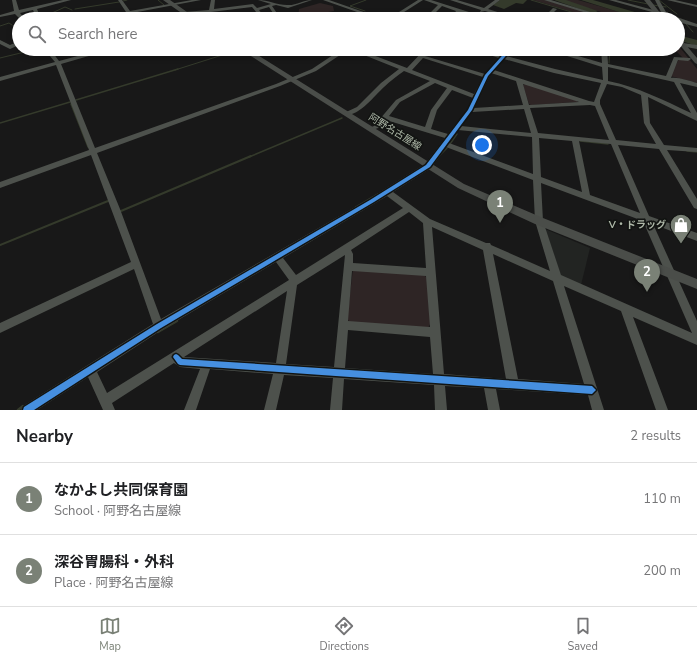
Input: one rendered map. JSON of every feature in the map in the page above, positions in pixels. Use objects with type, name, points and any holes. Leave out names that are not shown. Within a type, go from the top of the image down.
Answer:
[{"type":"main road","points":[[166,0],[183,12]]},
{"type":"main road","points":[[647,0],[659,11]]},
{"type":"main road","points":[[685,48],[697,62]]},
{"type":"main road","name":"阿野名古屋線","points":[[254,56],[461,186],[539,221],[697,284]]},
{"type":"street","points":[[14,0],[17,12],[69,0]]},
{"type":"street","points":[[120,0],[128,12],[199,0]]},
{"type":"street","points":[[211,11],[212,0]]},
{"type":"street","points":[[260,0],[288,7],[310,0]]},
{"type":"street","points":[[325,0],[361,12]]},
{"type":"street","points":[[401,12],[420,0]]},
{"type":"street","points":[[426,0],[466,12]]},
{"type":"street","points":[[452,0],[494,12]]},
{"type":"street","points":[[480,12],[498,0]]},
{"type":"street","points":[[546,0],[587,12]]},
{"type":"street","points":[[611,0],[659,11],[657,0]]},
{"type":"street","points":[[669,0],[697,6]]},
{"type":"street","points":[[257,9],[276,4]]},
{"type":"street","points":[[198,12],[254,5],[259,12]]},
{"type":"street","points":[[433,12],[441,5]]},
{"type":"street","points":[[270,6],[273,12]]},
{"type":"street","points":[[34,8],[36,12]]},
{"type":"street","points":[[552,12],[555,9]]},
{"type":"street","points":[[0,16],[12,13]]},
{"type":"street","points":[[685,22],[697,26]]},
{"type":"street","points":[[0,42],[10,47],[12,46]]},
{"type":"street","points":[[685,43],[697,47]]},
{"type":"street","points":[[52,56],[58,63],[93,151],[159,326]]},
{"type":"street","points":[[0,79],[84,56]]},
{"type":"street","points":[[0,185],[292,79],[314,70],[336,56]]},
{"type":"street","points":[[370,56],[476,97]]},
{"type":"street","points":[[346,114],[359,108],[383,84],[405,70],[421,56],[519,80],[594,104],[613,142],[697,332]]},
{"type":"street","points":[[498,56],[644,93],[697,119]]},
{"type":"street","points":[[573,56],[605,65],[697,85]]},
{"type":"street","points":[[594,104],[605,82],[604,56]]},
{"type":"street","points":[[27,410],[159,326],[387,192],[428,166],[470,110],[488,73],[502,57]]},
{"type":"street","points":[[668,78],[676,58],[688,59]]},
{"type":"street","points":[[519,80],[535,137],[539,221],[598,410]]},
{"type":"street","points":[[675,80],[697,119]]},
{"type":"street","points":[[370,129],[376,127],[398,101],[435,81]]},
{"type":"street","points":[[427,130],[434,110],[451,87]]},
{"type":"street","points":[[644,93],[647,123],[660,147],[697,206]]},
{"type":"street","points":[[470,110],[594,104]]},
{"type":"street","points":[[384,117],[427,130],[575,138],[697,150]]},
{"type":"street","points":[[575,138],[587,197]]},
{"type":"street","points":[[444,144],[697,237]]},
{"type":"street","points":[[387,192],[427,220],[697,340]]},
{"type":"street","points":[[90,369],[107,406],[176,357],[410,208]]},
{"type":"street","points":[[427,220],[441,410]]},
{"type":"street","points":[[487,246],[513,384]]},
{"type":"street","points":[[336,410],[349,254],[346,249]]},
{"type":"street","points":[[270,410],[280,369],[294,282],[277,257]]},
{"type":"street","points":[[0,328],[136,264]]},
{"type":"street","points":[[348,267],[431,272]]},
{"type":"street","points":[[625,308],[662,410]]},
{"type":"street","points":[[343,325],[436,332]]},
{"type":"street","points":[[176,357],[180,362],[592,390]]},
{"type":"street","points":[[190,410],[207,364]]},
{"type":"street","points":[[489,383],[494,410]]},
{"type":"shaded area","points":[[500,0],[527,0],[523,4],[516,3],[504,9],[493,5]]},
{"type":"shaded area","points":[[533,0],[545,0],[585,12],[573,12]]},
{"type":"shaded area","points":[[560,0],[578,0],[620,12],[601,12]]},
{"type":"shaded area","points":[[320,3],[333,6],[334,11],[299,12],[299,9]]},
{"type":"shaded area","points":[[685,54],[697,69],[697,83],[670,76],[679,59],[683,58],[681,56],[685,56]]},
{"type":"shaded area","points":[[526,84],[577,100],[577,102],[531,105],[529,104],[523,85]]},
{"type":"shaded area","points":[[545,229],[590,248],[581,285],[561,276]]},
{"type":"shaded area","points":[[353,269],[424,275],[427,278],[431,322],[428,328],[350,322],[347,319]]},
{"type":"waterway","points":[[123,1],[127,0]]},
{"type":"waterway","points":[[158,0],[164,5]]},
{"type":"waterway","points":[[365,11],[350,6],[366,0]]},
{"type":"waterway","points":[[531,0],[571,12]]},
{"type":"waterway","points":[[558,0],[594,11]]},
{"type":"waterway","points":[[585,0],[625,12]]},
{"type":"waterway","points":[[628,0],[648,4]]},
{"type":"waterway","points":[[659,0],[674,12]]},
{"type":"waterway","points":[[75,9],[119,2]]},
{"type":"waterway","points":[[653,5],[666,7]]},
{"type":"waterway","points":[[54,12],[65,7],[72,10]]},
{"type":"waterway","points":[[0,26],[9,23],[12,25]]},
{"type":"waterway","points":[[686,24],[693,32]]},
{"type":"waterway","points":[[685,39],[697,43]]},
{"type":"waterway","points":[[0,58],[12,55]]},
{"type":"waterway","points":[[175,70],[219,56]]},
{"type":"waterway","points":[[609,63],[610,56]]},
{"type":"waterway","points":[[76,100],[178,69]]},
{"type":"waterway","points":[[0,123],[70,102]]},
{"type":"waterway","points":[[71,104],[88,147]]},
{"type":"waterway","points":[[249,157],[342,118]]},
{"type":"waterway","points":[[450,144],[457,134]]},
{"type":"waterway","points":[[580,141],[608,144]]},
{"type":"waterway","points":[[439,156],[447,148]]},
{"type":"waterway","points":[[687,151],[697,152]]},
{"type":"waterway","points":[[121,211],[251,156]]},
{"type":"waterway","points":[[436,160],[439,156]]},
{"type":"waterway","points":[[356,207],[378,194]]},
{"type":"waterway","points":[[0,245],[108,201]]},
{"type":"waterway","points":[[158,332],[177,321]]},
{"type":"waterway","points":[[18,410],[23,406]]},
{"type":"cycle path","points":[[27,410],[159,326],[372,201],[428,166],[470,110],[486,76],[504,56]]},
{"type":"cycle path","points":[[176,357],[180,362],[592,390]]},
{"type":"place","name":"なかよし共同保育園","points":[[500,223]]},
{"type":"place","name":"V・ドラッグ","points":[[681,244]]},
{"type":"place","name":"深谷胃腸科・外科","points":[[647,292]]}]
